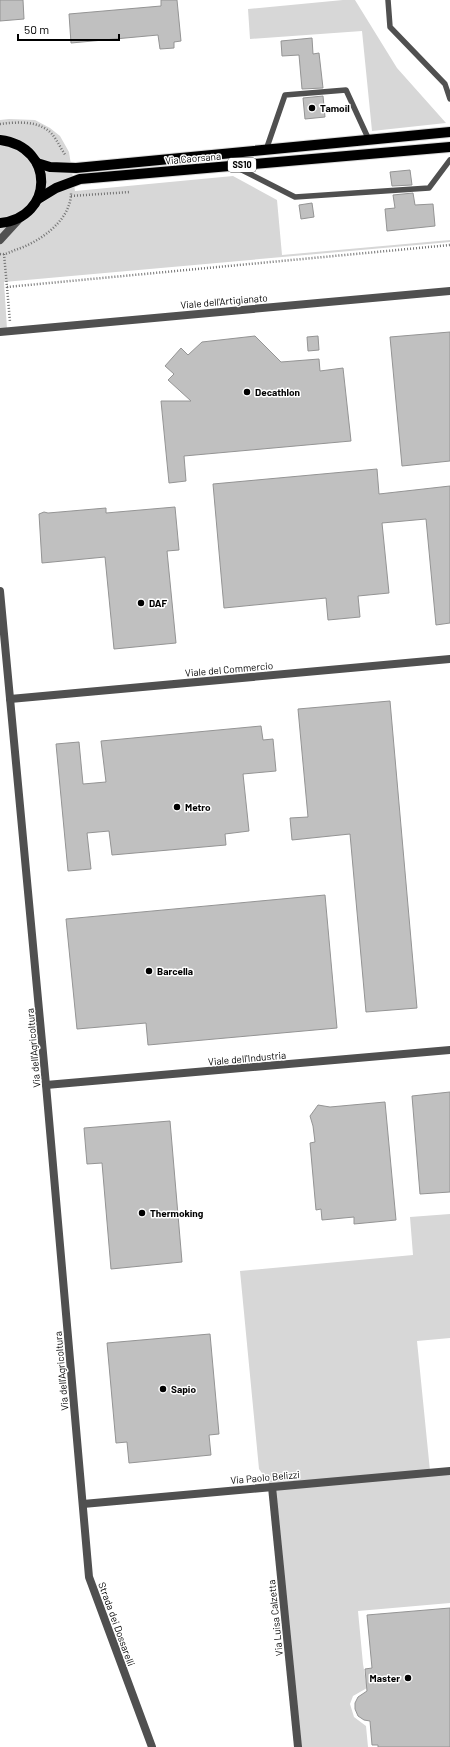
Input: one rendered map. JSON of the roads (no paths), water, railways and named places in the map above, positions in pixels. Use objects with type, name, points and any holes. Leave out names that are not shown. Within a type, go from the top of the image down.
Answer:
[{"type":"main road","name":"Via Caorsana","points":[[37,163],[50,167],[68,168],[450,132]]},
{"type":"main road","points":[[0,140],[13,142],[24,147],[37,163],[41,174],[41,187],[38,199],[31,210],[21,218],[0,223]]},
{"type":"main road","name":"Via Caorsana","points":[[38,199],[56,188],[80,180],[450,147]]},
{"type":"street","points":[[0,240],[21,218]]},
{"type":"street","name":"Viale dell'Artigianato","points":[[0,332],[450,291]]},
{"type":"street","name":"Via dell'Agricoltura","points":[[0,591],[83,1504]]},
{"type":"street","name":"Viale del Commercio","points":[[10,699],[450,659]]},
{"type":"street","name":"Viale dell'Industria","points":[[46,1086],[450,1050]]},
{"type":"street","name":"Via Paolo Belizzi","points":[[83,1504],[450,1471]]},
{"type":"street","name":"Via Luisa Calzetta","points":[[272,1487],[298,1747]]},
{"type":"street","name":"Strada dei Dossarelli","points":[[83,1504],[89,1577],[152,1747]]},
{"type":"lane","points":[[388,0],[390,27],[445,84],[450,99]]},
{"type":"lane","points":[[266,150],[286,95],[346,90],[369,140]]},
{"type":"lane","points":[[234,166],[295,196],[430,188],[450,160]]},
{"type":"place","name":"Tamoil","points":[[312,108]]},
{"type":"place","name":"Decathlon","points":[[247,392]]},
{"type":"place","name":"DAF","points":[[141,603]]},
{"type":"place","name":"Metro","points":[[177,807]]},
{"type":"place","name":"Barcella","points":[[149,971]]},
{"type":"place","name":"Thermoking","points":[[142,1213]]},
{"type":"place","name":"Sapio","points":[[163,1389]]},
{"type":"place","name":"Master","points":[[408,1678]]}]
